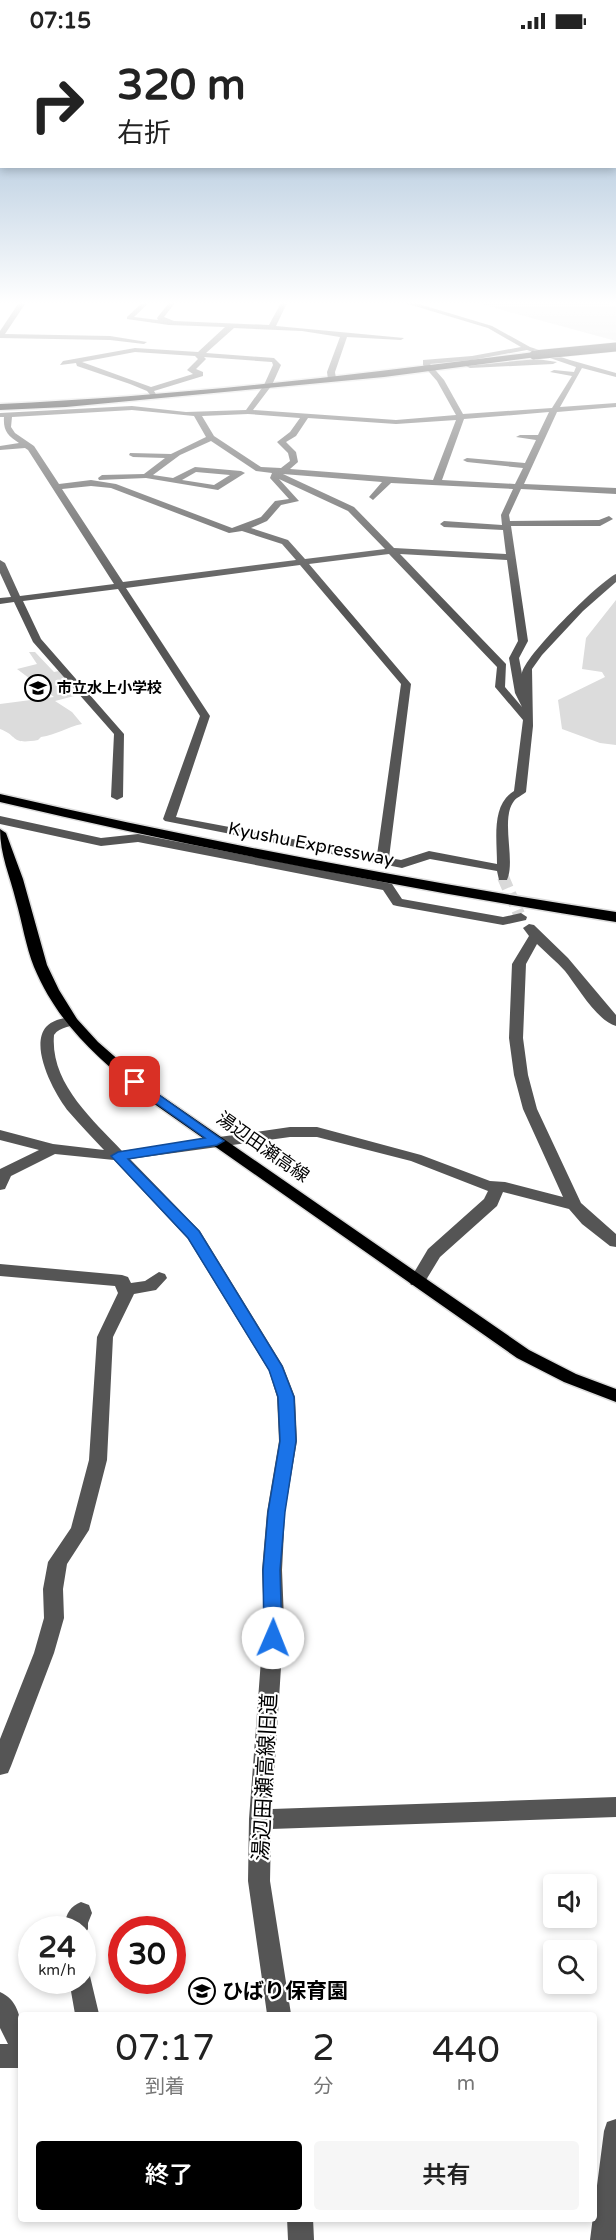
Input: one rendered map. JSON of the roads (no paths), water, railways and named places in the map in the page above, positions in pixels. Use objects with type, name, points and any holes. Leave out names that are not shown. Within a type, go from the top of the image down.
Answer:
[{"type":"highway","points":[[0,407],[26,410],[74,404]]},
{"type":"highway","name":"Kyushu Expressway","points":[[0,788],[83,812]]},
{"type":"highway","name":"Kyushu Expressway","points":[[0,798],[83,812],[407,878],[538,899],[616,917]]},
{"type":"highway","name":"Kyushu Expressway","points":[[538,899],[616,906]]},
{"type":"main road","name":"湯辺田瀬高線","points":[[0,833],[18,879],[40,965],[71,1021],[93,1046],[122,1072],[217,1141],[523,1354],[616,1396]]},
{"type":"street","points":[[248,412],[254,404]]},
{"type":"street","points":[[437,482],[438,468],[450,450],[461,417],[453,404]]},
{"type":"street","points":[[527,703],[520,693],[514,658],[523,640],[505,515],[558,404]]},
{"type":"street","points":[[616,405],[396,422],[306,415],[291,418],[248,412],[196,413],[132,408],[26,410],[4,415],[6,427],[12,435],[27,445],[56,487],[205,716],[169,819],[382,861],[402,864],[429,855],[504,873],[503,818],[509,799],[520,792],[528,720],[527,669],[538,653],[580,609],[616,577]]},
{"type":"street","points":[[580,408],[594,419]]},
{"type":"street","points":[[196,413],[211,438],[240,454],[258,468]]},
{"type":"street","points":[[56,487],[91,483],[113,486],[232,531],[264,519],[279,503],[294,501],[274,478],[277,472],[294,462],[292,452],[281,442],[293,434],[306,415]]},
{"type":"street","points":[[520,437],[545,434]]},
{"type":"street","points":[[146,476],[172,456],[211,438]]},
{"type":"street","points":[[0,448],[27,445]]},
{"type":"street","points":[[133,455],[172,456]]},
{"type":"street","points":[[467,460],[528,466]]},
{"type":"street","points":[[91,483],[99,478],[146,476],[215,488],[238,473],[258,468],[277,472],[388,480],[616,491]]},
{"type":"street","points":[[176,480],[195,469],[238,473]]},
{"type":"street","points":[[277,472],[351,509],[502,666],[500,687],[528,720]]},
{"type":"street","points":[[374,497],[388,480]]},
{"type":"street","points":[[556,488],[562,500]]},
{"type":"street","points":[[444,524],[506,526],[566,518],[600,523],[609,519]]},
{"type":"street","points":[[242,528],[285,543],[405,684],[382,861]]},
{"type":"street","points":[[0,602],[392,551],[510,557]]},
{"type":"street","points":[[0,563],[37,640],[119,734],[117,797]]},
{"type":"street","points":[[0,820],[101,842],[138,838],[388,886],[397,902],[503,921],[520,915],[535,936],[564,962],[606,1014],[616,1022]]},
{"type":"street","points":[[535,936],[519,964],[516,1038],[521,1075],[530,1109],[574,1205],[588,1221],[616,1242]]},
{"type":"street","name":"湯辺田瀬高線旧道","points":[[71,1021],[52,1028],[48,1034],[48,1049],[59,1087],[73,1108],[194,1235],[277,1370],[286,1397],[288,1441],[276,1512],[272,1570],[274,1620],[260,1819],[259,1881],[262,1920],[279,2012]]},
{"type":"street","points":[[0,1135],[52,1149],[118,1156],[290,1132],[316,1132],[416,1158],[488,1186],[574,1205]]},
{"type":"street","points":[[0,1185],[5,1173],[52,1149]]},
{"type":"street","points":[[417,1281],[434,1253],[491,1202],[498,1187]]},
{"type":"street","points":[[0,1270],[122,1281],[125,1290],[150,1286],[159,1278]]},
{"type":"street","points":[[0,1766],[44,1653],[54,1618],[53,1589],[58,1562],[80,1530],[98,1460],[105,1337],[128,1290]]},
{"type":"street","points":[[260,1819],[616,1807]]},
{"type":"street","points":[[83,1994],[87,2012]]},
{"type":"street","points":[[0,2004],[18,2037]]},
{"type":"street","points":[[0,2056],[18,2056]]},
{"type":"street","points":[[603,2240],[616,2131]]},
{"type":"street","points":[[300,2222],[301,2240]]},
{"type":"tunnel","points":[[503,877],[519,914]]},
{"type":"place","name":"市立水上小学校","points":[[38,688]]},
{"type":"place","name":"ひばり保育園","points":[[202,1991]]}]
